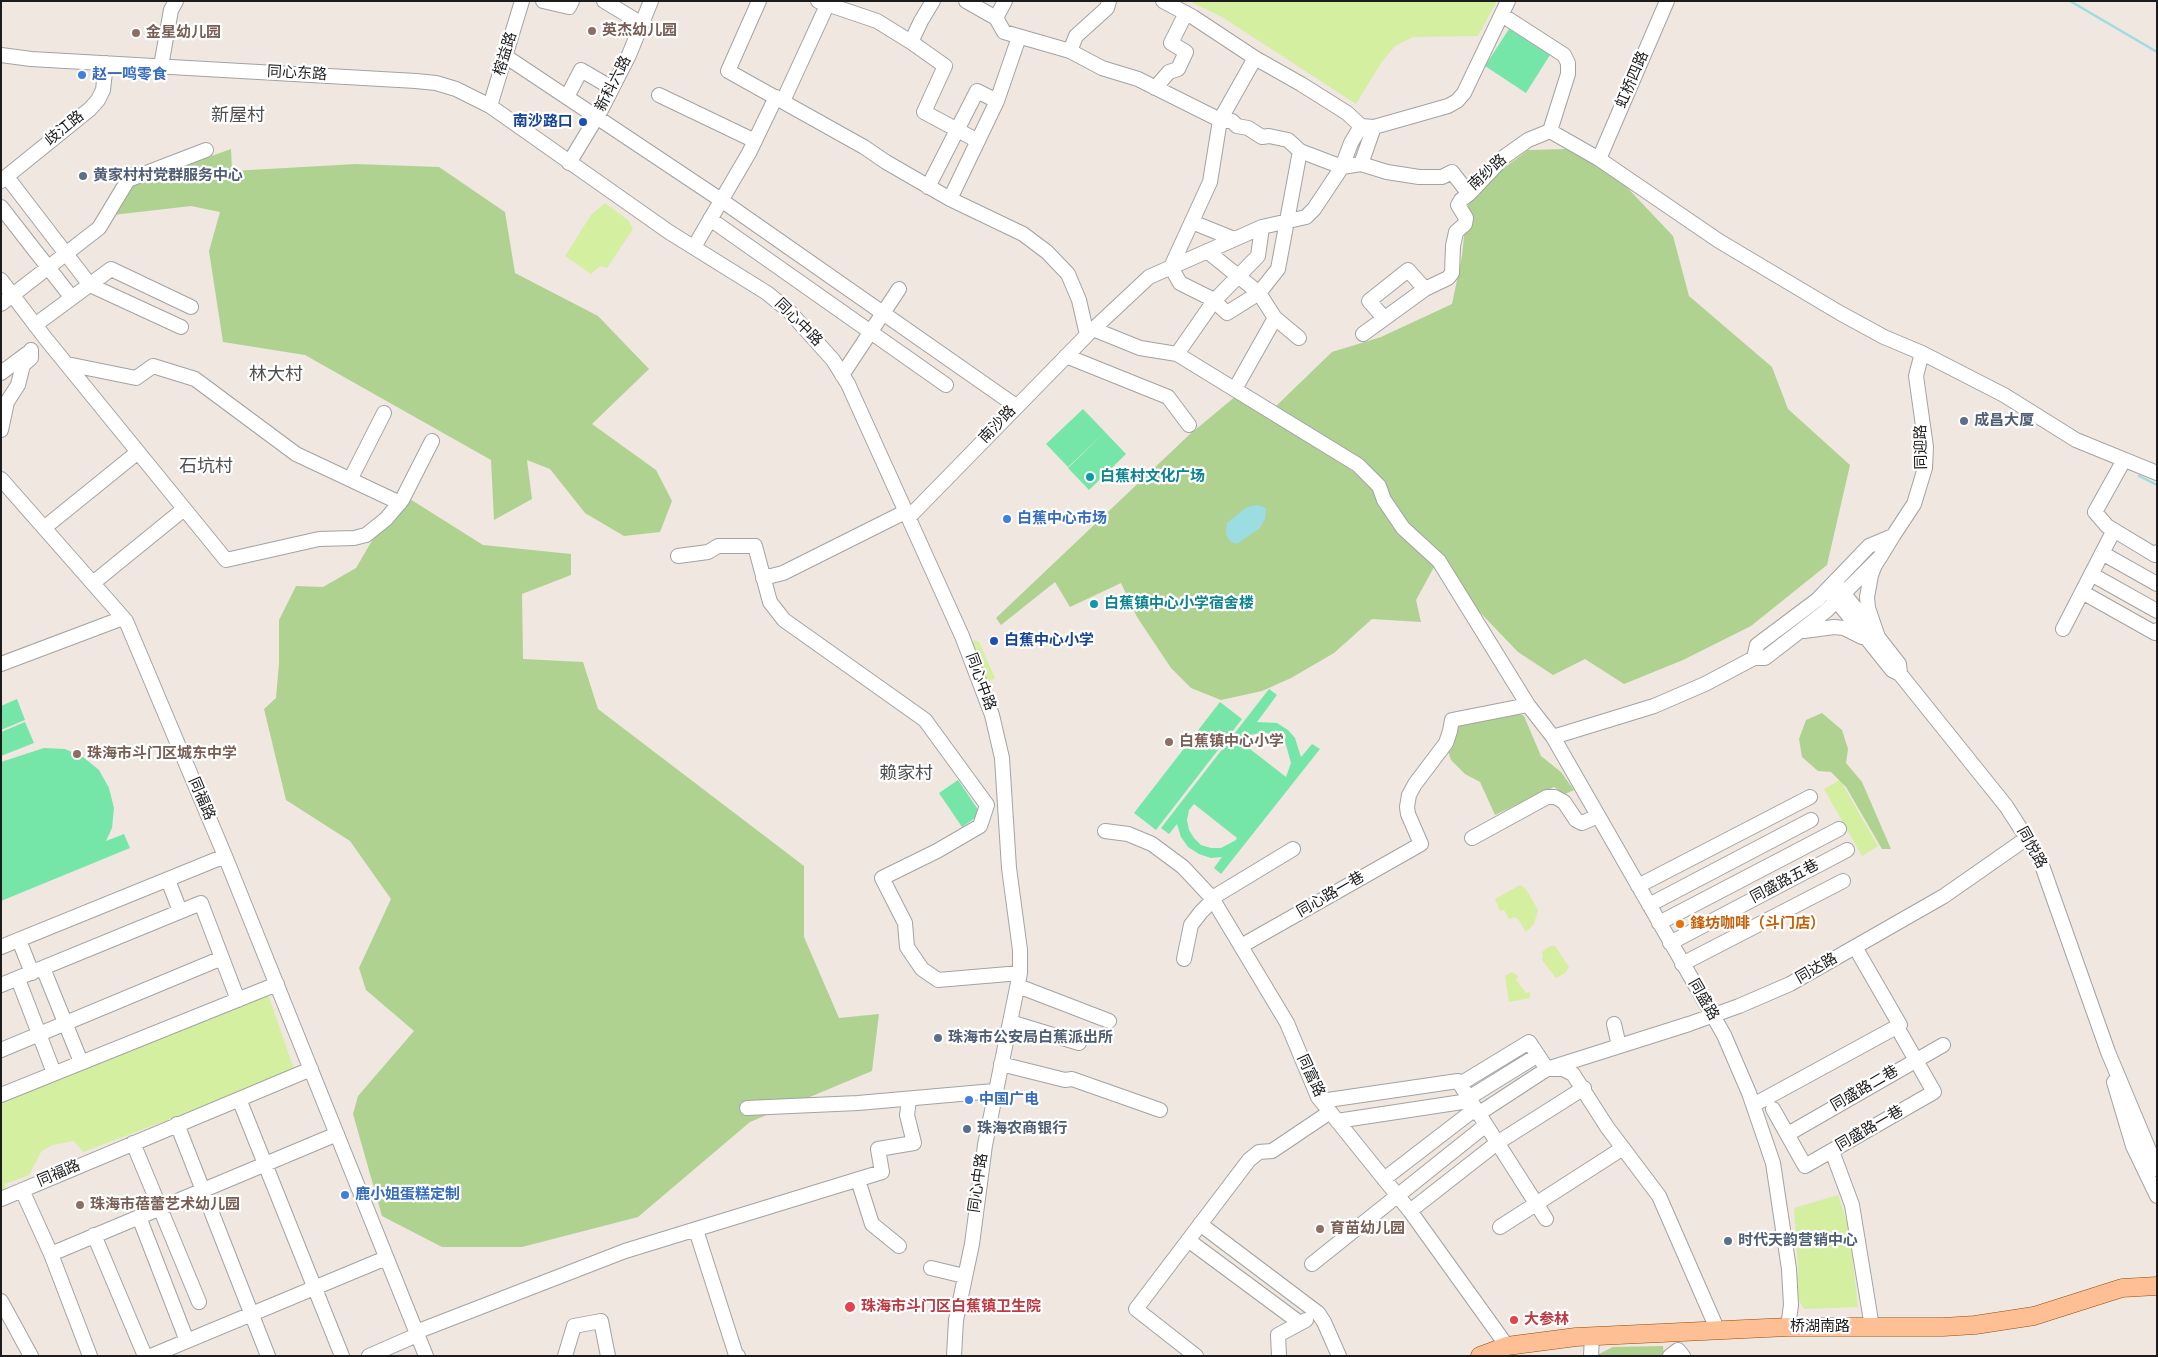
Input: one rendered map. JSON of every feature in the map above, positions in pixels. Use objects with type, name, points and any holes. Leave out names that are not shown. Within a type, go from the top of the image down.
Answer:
[{"type":"main road","name":"桥湖南路","points":[[1480,1356],[1508,1346],[1592,1336],[1788,1327],[1944,1327],[2007,1321],[2056,1309],[2104,1292],[2122,1288],[2157,1286]]},
{"type":"street","points":[[162,66],[171,10],[176,1]]},
{"type":"street","name":"榕益路","points":[[490,106],[522,1]]},
{"type":"street","points":[[543,1],[569,7],[572,1]]},
{"type":"street","points":[[604,1],[642,24]]},
{"type":"street","name":"新科六路","points":[[569,163],[612,88],[651,1]]},
{"type":"street","points":[[758,1],[728,71],[864,146],[886,162],[950,199],[1023,234],[1047,252],[1068,274],[1090,332],[1140,348],[1177,354],[1214,301],[1258,256],[1262,227]]},
{"type":"street","points":[[911,42],[920,21],[933,1]]},
{"type":"street","points":[[966,1],[996,18],[1004,32],[1070,51],[1102,68],[1129,76],[1220,120],[1232,121],[1237,126],[1248,128],[1262,137],[1269,136],[1288,140],[1300,151],[1342,167]]},
{"type":"street","points":[[996,18],[1005,1]]},
{"type":"street","points":[[1070,51],[1076,36],[1107,8],[1109,1]]},
{"type":"street","points":[[1163,1],[1186,13],[1255,58],[1278,70],[1368,126],[1448,106],[1457,101],[1464,93],[1508,1]]},
{"type":"street","name":"虹桥四路","points":[[1599,159],[1667,1]]},
{"type":"street","points":[[694,247],[780,99],[825,3],[877,21],[945,66],[924,112],[978,141]]},
{"type":"street","points":[[1155,88],[1169,72],[1178,69],[1186,52],[1172,43],[1186,13]]},
{"type":"street","points":[[1502,15],[1564,55],[1568,63],[1568,74],[1550,131],[1599,159],[1743,256],[1884,337],[1922,353],[2004,395],[2076,440],[2157,473]]},
{"type":"street","points":[[950,199],[997,101],[1019,37]]},
{"type":"street","name":"同心东路","points":[[1,55],[30,59],[416,80],[436,83],[456,89],[490,106],[569,163]]},
{"type":"street","points":[[505,56],[721,200],[1016,406]]},
{"type":"street","points":[[1255,58],[1220,120],[1210,182],[1171,267],[1180,283],[1214,301],[1227,313],[1259,293],[1278,269],[1300,151]]},
{"type":"street","name":"歧江路","points":[[4,179],[90,109],[98,100],[103,90],[106,63]]},
{"type":"street","points":[[567,97],[581,70],[612,88]]},
{"type":"street","points":[[928,186],[977,91],[997,101]]},
{"type":"street","points":[[660,95],[755,141]]},
{"type":"street","points":[[1361,164],[1368,126]]},
{"type":"street","name":"南沙路","points":[[763,578],[783,573],[908,514],[1090,332],[1148,277],[1262,227],[1306,218],[1342,167],[1351,143],[1368,126]]},
{"type":"street","name":"南纱路","points":[[1342,167],[1361,164],[1387,172],[1419,178],[1442,177],[1452,172],[1469,194],[1504,157],[1528,140],[1550,131]]},
{"type":"street","points":[[1,304],[99,228],[128,180],[206,150]]},
{"type":"street","name":"同心中路","points":[[569,163],[694,247],[767,293],[789,311],[822,345],[842,375],[908,514],[962,636],[992,715],[1002,758],[1009,868],[1020,950],[1019,979],[994,1092],[976,1199],[972,1244],[956,1320],[954,1356]]},
{"type":"street","points":[[4,179],[90,285],[181,327]]},
{"type":"street","points":[[1363,334],[1425,289],[1448,278],[1452,273],[1453,246],[1456,232],[1465,224],[1466,218],[1458,205],[1469,194]]},
{"type":"street","points":[[1,207],[72,298]]},
{"type":"street","points":[[710,219],[946,385]]},
{"type":"street","points":[[1192,222],[1234,239]]},
{"type":"street","points":[[1207,251],[1259,293],[1275,318],[1299,338]]},
{"type":"street","points":[[35,325],[111,269],[191,306]]},
{"type":"street","points":[[1384,318],[1369,301],[1408,270],[1425,289]]},
{"type":"street","points":[[1,280],[46,339],[226,560],[318,538],[361,537],[377,528],[400,503],[432,441]]},
{"type":"street","points":[[842,375],[900,289]]},
{"type":"street","points":[[1235,389],[1275,318]]},
{"type":"street","points":[[1,373],[46,339]]},
{"type":"street","points":[[1,430],[7,402],[18,385],[23,365],[31,358],[31,350]]},
{"type":"street","name":"同迎路","points":[[1881,556],[1914,504],[1925,468],[1926,447],[1916,376],[1922,353]]},
{"type":"street","name":"同盛路","points":[[1177,354],[1358,464],[1369,474],[1404,528],[1439,561],[1528,705],[1553,737],[1724,1035],[1749,1093],[1773,1163],[1790,1269],[1791,1305],[1788,1327]]},
{"type":"street","points":[[1066,356],[1168,397],[1189,425]]},
{"type":"street","points":[[67,364],[136,378],[153,366],[195,379],[296,454],[351,478],[400,503]]},
{"type":"street","points":[[351,478],[384,413]]},
{"type":"street","points":[[44,528],[138,452]]},
{"type":"street","points":[[2124,460],[2096,512],[2107,526],[2155,555],[2157,552]]},
{"type":"street","name":"同福路","points":[[1,480],[123,618],[225,856],[426,1356]]},
{"type":"street","points":[[93,583],[184,509]]},
{"type":"street","points":[[2063,629],[2114,530]]},
{"type":"street","points":[[1553,737],[1654,706],[1706,684],[1754,658],[1765,658],[1826,611],[1836,592],[1869,546],[1893,536]]},
{"type":"street","points":[[678,556],[708,552],[718,546],[755,546],[770,602],[784,620],[924,720],[987,805],[980,826],[937,851],[882,878],[905,923],[906,940],[910,954],[916,962],[929,975],[938,980],[1019,979],[1109,1021]]},
{"type":"street","points":[[2102,553],[2157,584]]},
{"type":"street","points":[[1754,658],[1757,645],[1817,600],[1836,592],[1881,556]]},
{"type":"street","points":[[1874,640],[1867,597],[1872,575],[1881,556]]},
{"type":"street","points":[[2091,574],[2157,611]]},
{"type":"street","name":"同悦路","points":[[1836,592],[1874,640],[1892,670],[1900,674],[2006,806],[2039,857],[2108,1052],[2157,1169]]},
{"type":"street","points":[[2082,592],[2155,632],[2157,630]]},
{"type":"street","points":[[1,664],[123,618]]},
{"type":"street","points":[[1793,636],[1813,629],[1834,627],[1874,640]]},
{"type":"street","name":"同心路一巷","points":[[1241,946],[1421,844],[1408,814],[1409,795],[1446,743],[1452,720],[1528,705]]},
{"type":"street","points":[[1472,838],[1546,797],[1555,797],[1564,802],[1576,820],[1582,823],[1598,816]]},
{"type":"street","points":[[1638,886],[1810,797]]},
{"type":"street","points":[[984,815],[1006,821]]},
{"type":"street","points":[[1649,905],[1811,820]]},
{"type":"street","points":[[1659,923],[1839,829]]},
{"type":"street","name":"同富路","points":[[1105,832],[1128,834],[1152,844],[1182,867],[1212,899],[1287,1023],[1311,1084],[1321,1101],[1410,1211],[1508,1346]]},
{"type":"street","name":"同达路","points":[[1477,1111],[1547,1069],[1713,1016],[1790,984],[1944,896],[2027,838]]},
{"type":"street","points":[[1184,959],[1190,925],[1212,899],[1293,849]]},
{"type":"street","name":"同盛路五巷","points":[[1670,943],[1848,850]]},
{"type":"street","points":[[1,947],[225,856]]},
{"type":"street","points":[[168,880],[180,911]]},
{"type":"street","points":[[1682,964],[1842,881]]},
{"type":"street","points":[[1,985],[201,903],[238,1000]]},
{"type":"street","points":[[19,940],[66,1023],[81,1062]]},
{"type":"street","points":[[1758,1103],[1900,1024],[1855,947]]},
{"type":"street","points":[[1,1050],[222,958]]},
{"type":"street","points":[[18,979],[54,1073]]},
{"type":"street","points":[[2,1092],[277,984]]},
{"type":"street","points":[[1010,1022],[1079,1043]]},
{"type":"street","points":[[1614,1024],[1618,1046]]},
{"type":"street","points":[[1901,1034],[1916,1060]]},
{"type":"street","points":[[1460,1084],[1529,1042],[1547,1069],[1563,1069],[1573,1074],[1665,1207],[1718,1331]]},
{"type":"street","name":"同盛路二巷","points":[[1788,1134],[1942,1045]]},
{"type":"street","name":"同悦路","points":[[2108,1052],[2118,1099],[2133,1146],[2157,1196]]},
{"type":"street","points":[[1312,1264],[1397,1196],[1477,1111],[1538,1055]]},
{"type":"street","name":"同盛路一巷","points":[[1788,1134],[1805,1166],[1832,1151],[1934,1092],[1916,1060]]},
{"type":"street","points":[[1001,1064],[1065,1080],[1072,1079],[1160,1110]]},
{"type":"street","name":"同福路","points":[[1,1199],[311,1069]]},
{"type":"street","points":[[1321,1101],[1458,1082],[1546,1219]]},
{"type":"street","points":[[1410,1211],[1498,1143],[1584,1088]]},
{"type":"street","points":[[747,1108],[909,1100],[994,1092]]},
{"type":"street","points":[[239,1099],[342,1356]]},
{"type":"street","points":[[369,1356],[417,1334],[616,1254],[882,1172],[878,1149],[914,1143],[907,1114],[909,1100]]},
{"type":"street","points":[[1196,1356],[1136,1309],[1249,1160],[1260,1152],[1272,1150],[1333,1116],[1462,1102],[1477,1111]]},
{"type":"street","points":[[1774,1109],[1788,1134]]},
{"type":"street","points":[[1384,1179],[1477,1111]]},
{"type":"street","points":[[177,1124],[268,1356]]},
{"type":"street","points":[[51,1254],[337,1134]]},
{"type":"street","points":[[133,1143],[199,1302]]},
{"type":"street","points":[[1500,1227],[1535,1202],[1623,1148]]},
{"type":"street","points":[[1832,1151],[1852,1204],[1872,1327]]},
{"type":"street","points":[[858,1180],[872,1224],[899,1246]]},
{"type":"street","points":[[22,1190],[51,1254],[90,1356]]},
{"type":"street","points":[[139,1217],[180,1347]]},
{"type":"street","points":[[1200,1224],[1318,1313],[1339,1356]]},
{"type":"street","points":[[696,1230],[736,1355],[738,1356]]},
{"type":"street","points":[[94,1236],[145,1356]]},
{"type":"street","points":[[1188,1240],[1300,1323]]},
{"type":"street","points":[[150,1356],[180,1347],[252,1314],[386,1258]]},
{"type":"street","points":[[932,1268],[964,1276]]},
{"type":"street","points":[[1,1300],[31,1356]]},
{"type":"street","points":[[1279,1356],[1278,1335],[1318,1313]]},
{"type":"street","points":[[565,1356],[574,1326],[601,1321],[608,1356]]},
{"type":"street","points":[[1591,1356],[1592,1336]]},
{"type":"street","points":[[1670,1356],[1678,1350],[1683,1356]]},
{"type":"green space","points":[[1189,1],[1497,1],[1478,36],[1413,37],[1395,46],[1381,63],[1356,104],[1222,17]]},
{"type":"green space","points":[[1509,29],[1550,55],[1526,93],[1485,66]]},
{"type":"green space","points":[[231,149],[232,171],[356,164],[439,167],[505,212],[515,273],[598,316],[649,369],[592,424],[656,470],[672,501],[660,532],[624,536],[585,513],[550,469],[527,460],[532,499],[494,520],[491,460],[305,355],[223,342],[209,251],[220,212],[191,206],[113,215],[117,190]]},
{"type":"green space","points":[[1567,149],[1620,180],[1673,236],[1689,296],[1772,367],[1788,409],[1850,465],[1827,565],[1751,626],[1683,660],[1624,684],[1585,659],[1553,675],[1518,652],[1472,604],[1413,533],[1385,489],[1274,408],[1332,352],[1381,337],[1452,304],[1462,256],[1467,207],[1483,184],[1528,150]]},
{"type":"green space","points":[[605,203],[628,220],[633,229],[607,268],[600,266],[591,274],[565,256],[591,215]]},
{"type":"green space","points":[[1236,396],[1309,439],[1374,487],[1395,523],[1434,567],[1416,600],[1421,622],[1372,619],[1334,653],[1291,678],[1262,691],[1221,700],[1191,688],[1171,668],[1137,617],[1121,583],[1070,607],[1055,582],[1001,625],[996,618],[1189,435]]},
{"type":"green space","points":[[1083,409],[1105,432],[1068,467],[1046,444]]},
{"type":"green space","points":[[1105,432],[1126,454],[1089,490],[1068,468]]},
{"type":"green space","points":[[402,494],[483,545],[571,554],[571,575],[522,594],[523,659],[583,662],[598,709],[804,866],[804,937],[839,1018],[879,1014],[872,1071],[750,1122],[638,1217],[522,1247],[442,1247],[382,1216],[353,1114],[358,1096],[414,1031],[366,990],[359,968],[391,899],[350,841],[286,800],[264,709],[276,698],[279,663],[279,620],[296,586],[323,587],[356,568],[394,503]]},
{"type":"green space","points":[[975,640],[979,642],[995,678],[984,684],[971,644]]},
{"type":"green space","points":[[1269,689],[1277,695],[1257,722],[1277,723],[1288,730],[1295,738],[1301,757],[1312,744],[1320,749],[1221,874],[1214,868],[1222,857],[1211,858],[1199,854],[1188,847],[1181,837],[1177,824],[1169,834],[1161,828]],"holes":[[[1264,732],[1280,738],[1286,745],[1291,763],[1286,777],[1241,742],[1246,736]],[[1194,804],[1237,838],[1236,840],[1221,848],[1201,845],[1189,830],[1187,820],[1189,810]]]},
{"type":"green space","points":[[17,699],[25,720],[1,730],[1,706]]},
{"type":"green space","points":[[1220,702],[1242,719],[1156,830],[1134,813]]},
{"type":"green space","points":[[1514,711],[1524,716],[1541,756],[1561,772],[1574,790],[1565,794],[1554,787],[1495,815],[1480,782],[1465,774],[1451,760],[1447,748],[1454,729],[1461,722]]},
{"type":"green space","points":[[1822,713],[1842,730],[1848,749],[1846,763],[1862,782],[1891,849],[1882,849],[1846,787],[1831,772],[1818,771],[1802,757],[1799,739],[1806,720]]},
{"type":"green space","points":[[25,722],[34,743],[1,756],[1,732]]},
{"type":"green space","points":[[44,748],[65,749],[83,757],[99,770],[109,788],[114,808],[112,828],[106,841],[124,834],[130,848],[1,901],[1,762]]},
{"type":"green space","points":[[958,780],[981,814],[962,827],[939,793]]},
{"type":"green space","points":[[1840,780],[1878,846],[1862,856],[1824,789]]},
{"type":"green space","points":[[1520,885],[1526,889],[1538,910],[1534,924],[1526,932],[1518,919],[1514,917],[1509,919],[1504,910],[1500,911],[1495,899]]},
{"type":"green space","points":[[1550,946],[1555,946],[1569,967],[1565,973],[1556,978],[1542,960],[1542,952]]},
{"type":"green space","points":[[1512,972],[1518,976],[1516,980],[1526,993],[1530,992],[1530,998],[1509,1002],[1505,976]]},
{"type":"green space","points":[[268,994],[295,1072],[83,1152],[74,1141],[52,1145],[41,1152],[29,1175],[5,1184],[6,1194],[1,1196],[1,1101]]},
{"type":"green space","points":[[1838,1195],[1849,1228],[1858,1307],[1804,1309],[1796,1296],[1798,1268],[1794,1208]]},
{"type":"green space","points":[[1663,1346],[1664,1356],[1595,1356],[1613,1347]]},
{"type":"water","points":[[1258,505],[1266,508],[1265,519],[1260,528],[1237,544],[1231,542],[1226,535],[1227,523],[1247,507]]},
{"type":"waterway","points":[[2070,1],[2157,52]]},
{"type":"waterway","points":[[2139,476],[2157,485]]},
{"type":"place","name":"英杰幼儿园","points":[[592,31]]},
{"type":"place","name":"金星幼儿园","points":[[136,33]]},
{"type":"place","name":"赵一鸣零食","points":[[82,75]]},
{"type":"place","name":"南沙路口","points":[[583,122]]},
{"type":"place","name":"黄家村村党群服务中心","points":[[83,176]]},
{"type":"place","name":"成昌大厦","points":[[1964,421]]},
{"type":"place","name":"白蕉村文化广场","points":[[1090,477]]},
{"type":"place","name":"白蕉中心市场","points":[[1007,519]]},
{"type":"place","name":"白蕉镇中心小学宿舍楼","points":[[1094,604]]},
{"type":"place","name":"白蕉中心小学","points":[[994,641]]},
{"type":"place","name":"白蕉镇中心小学","points":[[1169,742]]},
{"type":"place","name":"珠海市斗门区城东中学","points":[[77,754]]},
{"type":"place","name":"鋒坊咖啡（斗门店）","points":[[1680,924]]},
{"type":"place","name":"珠海市公安局白蕉派出所","points":[[938,1038]]},
{"type":"place","name":"中国广电","points":[[969,1100]]},
{"type":"place","name":"珠海农商银行","points":[[967,1129]]},
{"type":"place","name":"鹿小姐蛋糕定制","points":[[345,1195]]},
{"type":"place","name":"珠海市蓓蕾艺术幼儿园","points":[[80,1205]]},
{"type":"place","name":"育苗幼儿园","points":[[1320,1229]]},
{"type":"place","name":"时代天韵营销中心","points":[[1728,1241]]},
{"type":"place","name":"珠海市斗门区白蕉镇卫生院","points":[[850,1307]]},
{"type":"place","name":"大参林","points":[[1514,1320]]},
{"type":"district","name":"新屋村","points":[[238,117]]},
{"type":"district","name":"林大村","points":[[276,376]]},
{"type":"district","name":"石坑村","points":[[206,468]]},
{"type":"district","name":"赖家村","points":[[906,775]]}]
